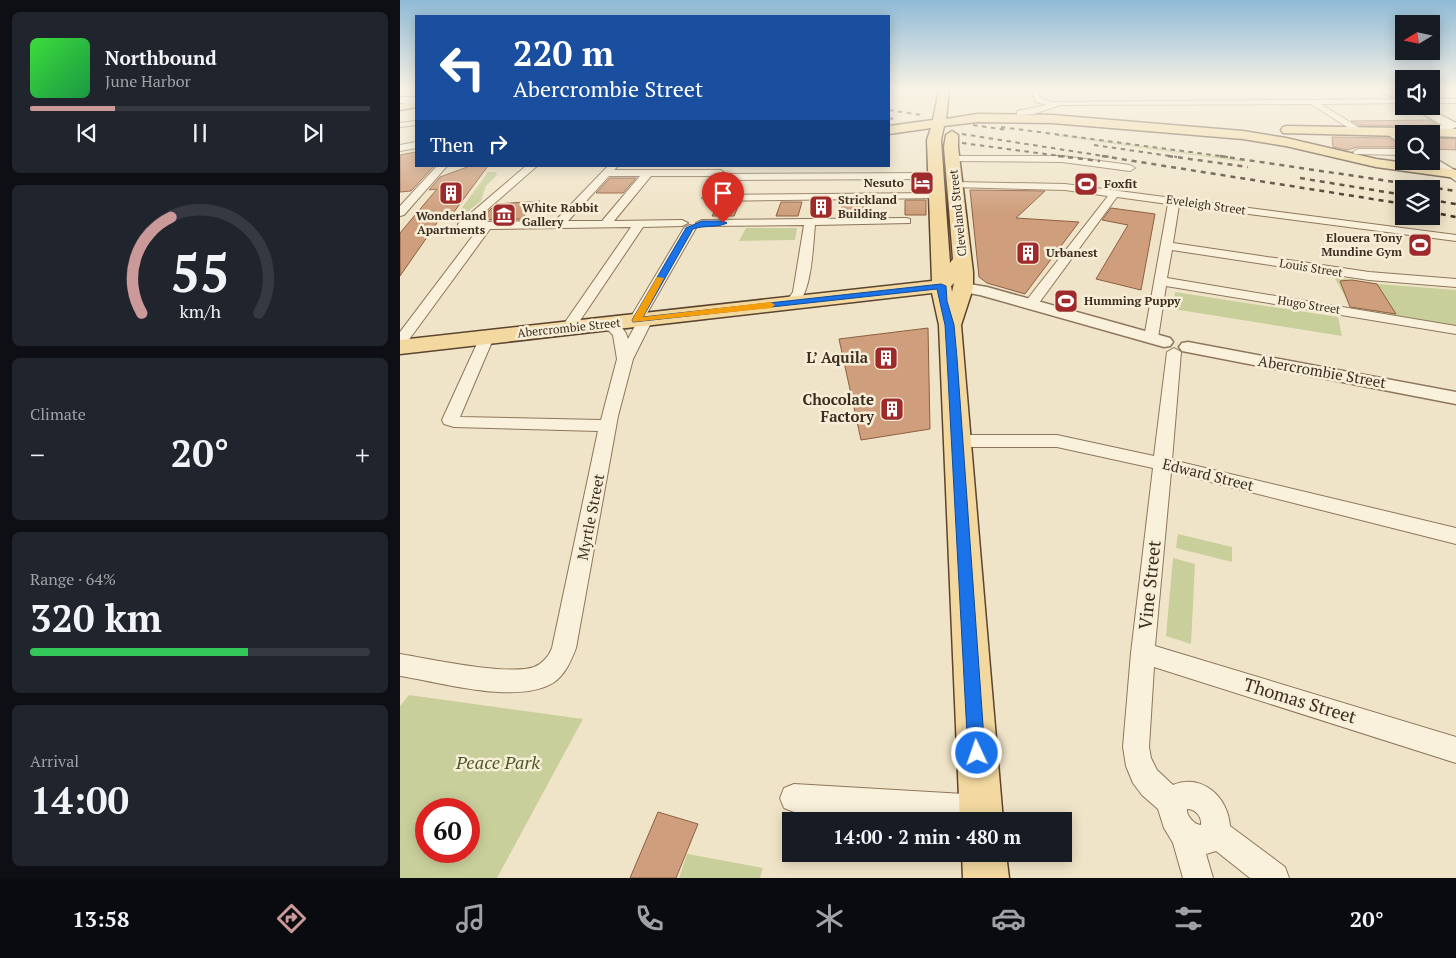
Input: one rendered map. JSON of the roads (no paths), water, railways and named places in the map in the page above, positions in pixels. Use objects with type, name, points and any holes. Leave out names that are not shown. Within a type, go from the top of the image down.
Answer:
[{"type":"main road","name":"Cleveland Street","points":[[936,131],[941,286],[942,301],[950,325],[981,812]]},
{"type":"main road","name":"Cleveland Street","points":[[950,325],[963,288],[963,259],[952,131]]},
{"type":"main road","points":[[1200,131],[1236,134],[1308,146],[1376,163],[1455,173]]},
{"type":"main road","points":[[1308,146],[1296,137],[1322,131],[1395,133]]},
{"type":"main road","points":[[1440,134],[1456,134]]},
{"type":"main road","points":[[941,286],[963,259]]},
{"type":"main road","name":"Abercrombie Street","points":[[400,347],[941,286]]},
{"type":"main road","points":[[985,862],[986,878]]},
{"type":"street","points":[[1389,132],[1395,136]]},
{"type":"street","points":[[1440,135],[1456,134]]},
{"type":"street","points":[[400,139],[415,138]]},
{"type":"street","points":[[400,148],[415,145]]},
{"type":"street","points":[[1358,152],[1395,152]]},
{"type":"street","points":[[953,159],[1062,159],[1130,168]]},
{"type":"street","points":[[1440,160],[1455,173]]},
{"type":"street","points":[[1440,165],[1455,173]]},
{"type":"street","points":[[400,213],[441,167]]},
{"type":"street","points":[[531,167],[462,226],[906,221]]},
{"type":"street","points":[[558,225],[609,170],[648,173],[722,172],[936,176]]},
{"type":"street","name":"Myrtle Street","points":[[400,665],[516,681],[535,679],[548,672],[560,660],[564,648],[608,426],[625,359],[641,320],[692,223],[722,172]]},
{"type":"street","points":[[606,224],[648,173]]},
{"type":"street","name":"Eveleigh Street","points":[[956,185],[1044,186],[1115,193],[1456,238]]},
{"type":"street","points":[[1031,304],[1115,193]]},
{"type":"street","points":[[707,198],[937,196]]},
{"type":"street","name":"Vine Street","points":[[1173,803],[1144,778],[1137,761],[1143,653],[1163,464],[1169,345],[1161,281],[1174,201]]},
{"type":"street","points":[[792,303],[800,293],[810,222]]},
{"type":"street","points":[[568,328],[639,224]]},
{"type":"street","points":[[400,342],[486,226]]},
{"type":"street","points":[[1440,236],[1456,248]]},
{"type":"street","name":"Louis Street","points":[[1167,246],[1369,276],[1456,283]]},
{"type":"street","name":"Hugo Street","points":[[1161,281],[1456,330]]},
{"type":"street","name":"Abercrombie Street","points":[[963,288],[981,290],[1169,345],[1456,398]]},
{"type":"street","name":"Myrtle Street","points":[[608,324],[620,334],[625,359]]},
{"type":"street","points":[[487,337],[450,420],[454,422],[608,426]]},
{"type":"street","name":"Edward Street","points":[[957,441],[1057,441],[1163,464],[1456,536]]},
{"type":"street","name":"Thomas Street","points":[[1143,653],[1456,750]]},
{"type":"street","points":[[1198,878],[1186,836],[1174,821],[1173,803],[1184,795],[1194,795],[1205,801],[1215,816],[1215,832]]},
{"type":"street","points":[[794,798],[948,812]]},
{"type":"street","points":[[1186,836],[1194,840],[1204,840],[1215,832]]},
{"type":"street","points":[[1215,832],[1274,878]]},
{"type":"railway","points":[[1031,131],[1228,157]]},
{"type":"railway","points":[[962,134],[1110,157]]},
{"type":"railway","points":[[962,143],[1068,157]]},
{"type":"railway","points":[[1094,145],[1177,157]]},
{"type":"railway","points":[[1058,156],[1100,161]]},
{"type":"railway","points":[[1102,156],[1395,203]]},
{"type":"railway","points":[[1168,156],[1248,167]]},
{"type":"railway","points":[[1220,156],[1456,191]]},
{"type":"railway","points":[[1300,178],[1395,194]]},
{"type":"railway","points":[[1440,201],[1456,204]]},
{"type":"railway","points":[[1440,214],[1456,217]]},
{"type":"place","name":"Nesuto","points":[[922,183]]},
{"type":"place","name":"Foxfit","points":[[1086,184]]},
{"type":"place","name":"Wonderland Apartments","points":[[451,193]]},
{"type":"place","name":"Strickland Building","points":[[821,207]]},
{"type":"place","name":"White Rabbit Gallery","points":[[504,215]]},
{"type":"place","name":"Elouera Tony Mundine Gym","points":[[1420,245]]},
{"type":"place","name":"Urbanest","points":[[1028,253]]},
{"type":"place","name":"Humming Puppy","points":[[1066,301]]},
{"type":"place","name":"L’ Aquila","points":[[886,358]]},
{"type":"place","name":"Chocolate Factory","points":[[892,409]]},
{"type":"park label","name":"Peace Park","points":[[498,763]]}]
